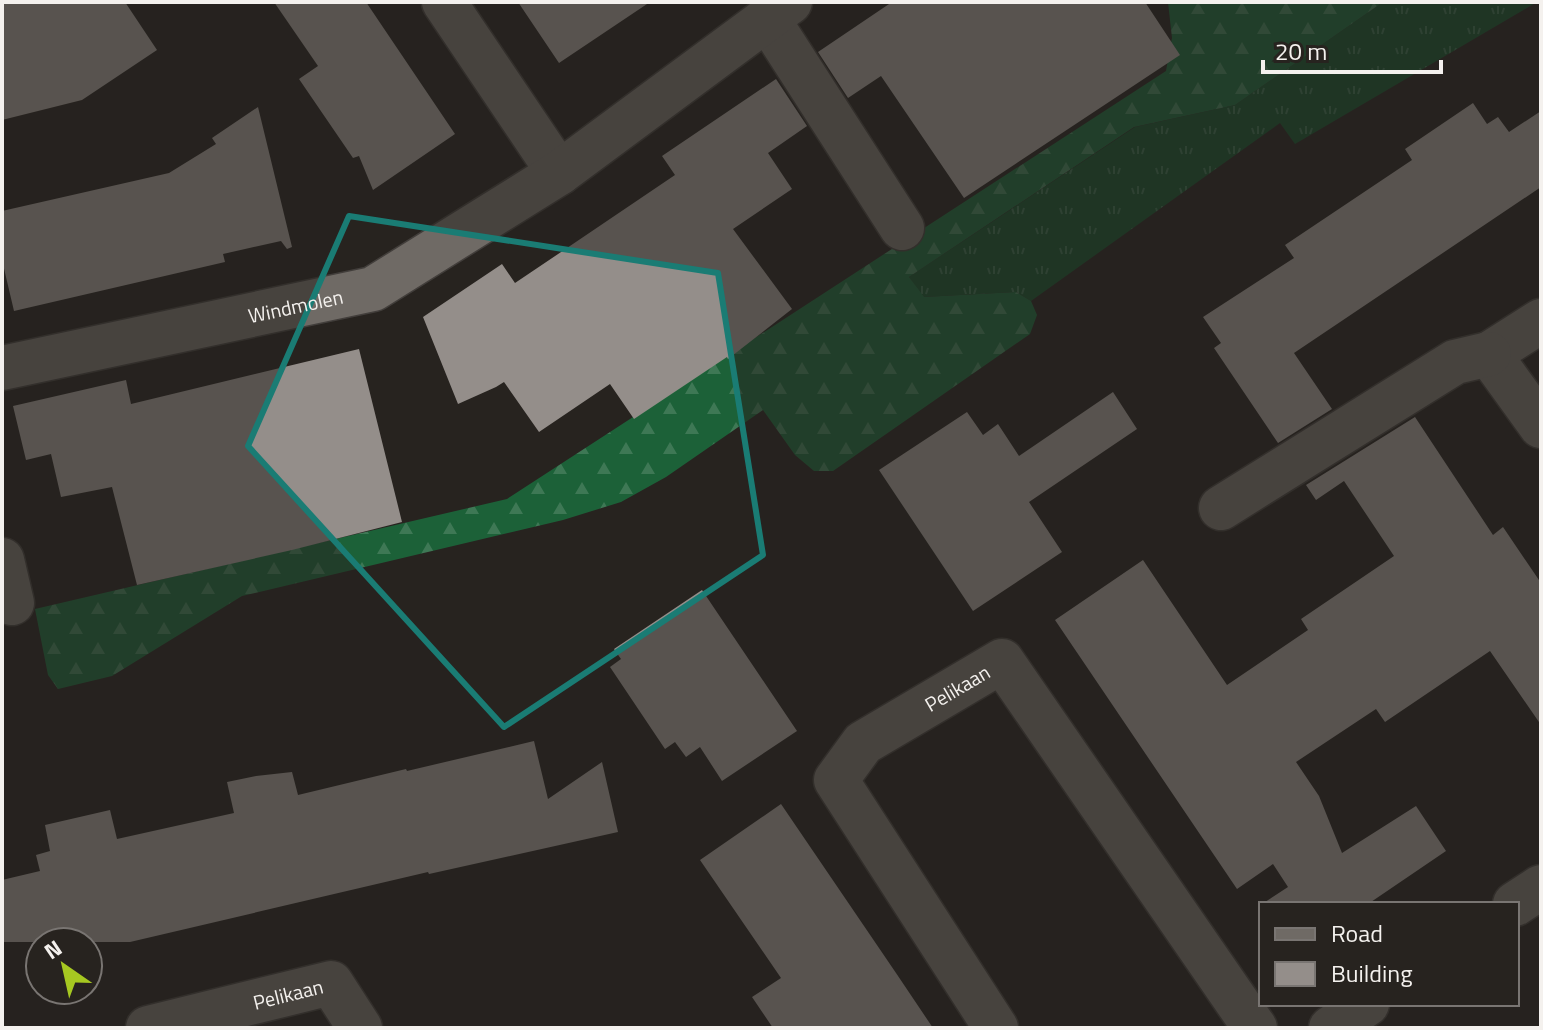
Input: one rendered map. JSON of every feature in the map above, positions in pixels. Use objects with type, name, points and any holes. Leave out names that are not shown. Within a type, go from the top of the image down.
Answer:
[{"type":"street","points":[[444,2],[559,173]]},
{"type":"street","name":"Windmolen","points":[[2,368],[373,289],[559,173],[779,10],[902,228]]},
{"type":"street","points":[[1221,508],[1455,362],[1489,354],[1541,321]]},
{"type":"street","points":[[1489,354],[1541,426]]},
{"type":"street","points":[[2,560],[12,603]]},
{"type":"street","name":"Pelikaan","points":[[996,1028],[836,780],[863,743],[1002,661],[1255,1028]]},
{"type":"street","points":[[1518,902],[1541,887]]},
{"type":"street","name":"Pelikaan","points":[[148,1028],[331,983],[360,1028]]},
{"type":"street","points":[[1331,1028],[1364,1006]]},
{"type":"highlighted area","points":[[349,216],[718,273],[763,555],[504,727],[248,446]]},
{"type":"green space","points":[[1168,2],[1383,2],[1235,105],[1134,127],[909,277],[924,297],[1016,292],[1031,301],[1037,315],[1030,334],[833,471],[814,471],[795,455],[763,410],[666,477],[621,502],[563,520],[242,596],[112,676],[58,689],[48,675],[35,609],[507,499],[1166,71],[1172,38]]},
{"type":"green space","points":[[1383,2],[1537,2],[1295,144],[1280,123],[1031,301],[1016,292],[923,297],[909,277],[1135,127],[1235,105]]},
{"type":"building","points":[[2,2],[125,2],[157,50],[82,100],[2,120]]},
{"type":"building","points":[[274,2],[366,2],[455,134],[373,190],[359,156],[353,158],[299,79],[318,66]]},
{"type":"building","points":[[518,2],[650,2],[559,63]]},
{"type":"building","points":[[892,2],[1145,2],[1180,55],[964,198],[881,76],[848,98],[818,52]]},
{"type":"building","points":[[776,79],[807,126],[768,153],[792,189],[733,229],[792,309],[728,359],[634,419],[610,384],[539,432],[504,382],[458,404],[423,317],[502,264],[515,283],[567,248],[675,175],[662,156]]},
{"type":"building","points":[[1473,103],[1487,124],[1498,117],[1509,132],[1541,111],[1541,187],[1294,353],[1332,409],[1278,443],[1214,348],[1221,343],[1203,317],[1294,258],[1285,245],[1412,160],[1405,149]]},
{"type":"building","points":[[258,107],[292,247],[287,249],[281,241],[223,254],[225,262],[14,311],[2,260],[2,211],[169,173],[216,144],[212,138]]},
{"type":"building","points":[[359,349],[402,522],[137,585],[112,487],[61,497],[51,454],[26,460],[13,406],[126,380],[131,404]]},
{"type":"building","points":[[1113,392],[1137,429],[1029,502],[1062,552],[973,611],[879,470],[967,412],[983,435],[998,424],[1019,456]]},
{"type":"building","points":[[1415,417],[1493,535],[1503,527],[1541,583],[1541,725],[1490,651],[1385,722],[1376,709],[1296,762],[1319,796],[1342,853],[1416,806],[1446,851],[1371,902],[1265,902],[1288,887],[1273,864],[1237,889],[1055,620],[1143,560],[1227,685],[1308,630],[1301,619],[1394,556],[1344,481],[1316,500],[1306,485]]},
{"type":"building","points":[[702,590],[797,731],[722,781],[700,747],[686,757],[675,742],[665,749],[610,667],[621,659],[614,649]]},
{"type":"building","points":[[534,741],[548,799],[602,762],[618,832],[428,872],[130,942],[104,942],[104,926],[24,926],[24,942],[2,942],[2,880],[40,871],[36,855],[50,851],[45,825],[110,810],[117,839],[234,813],[227,782],[292,772],[298,795]]},
{"type":"building","points":[[781,804],[933,1028],[773,1028],[752,997],[781,978],[700,860]]}]
